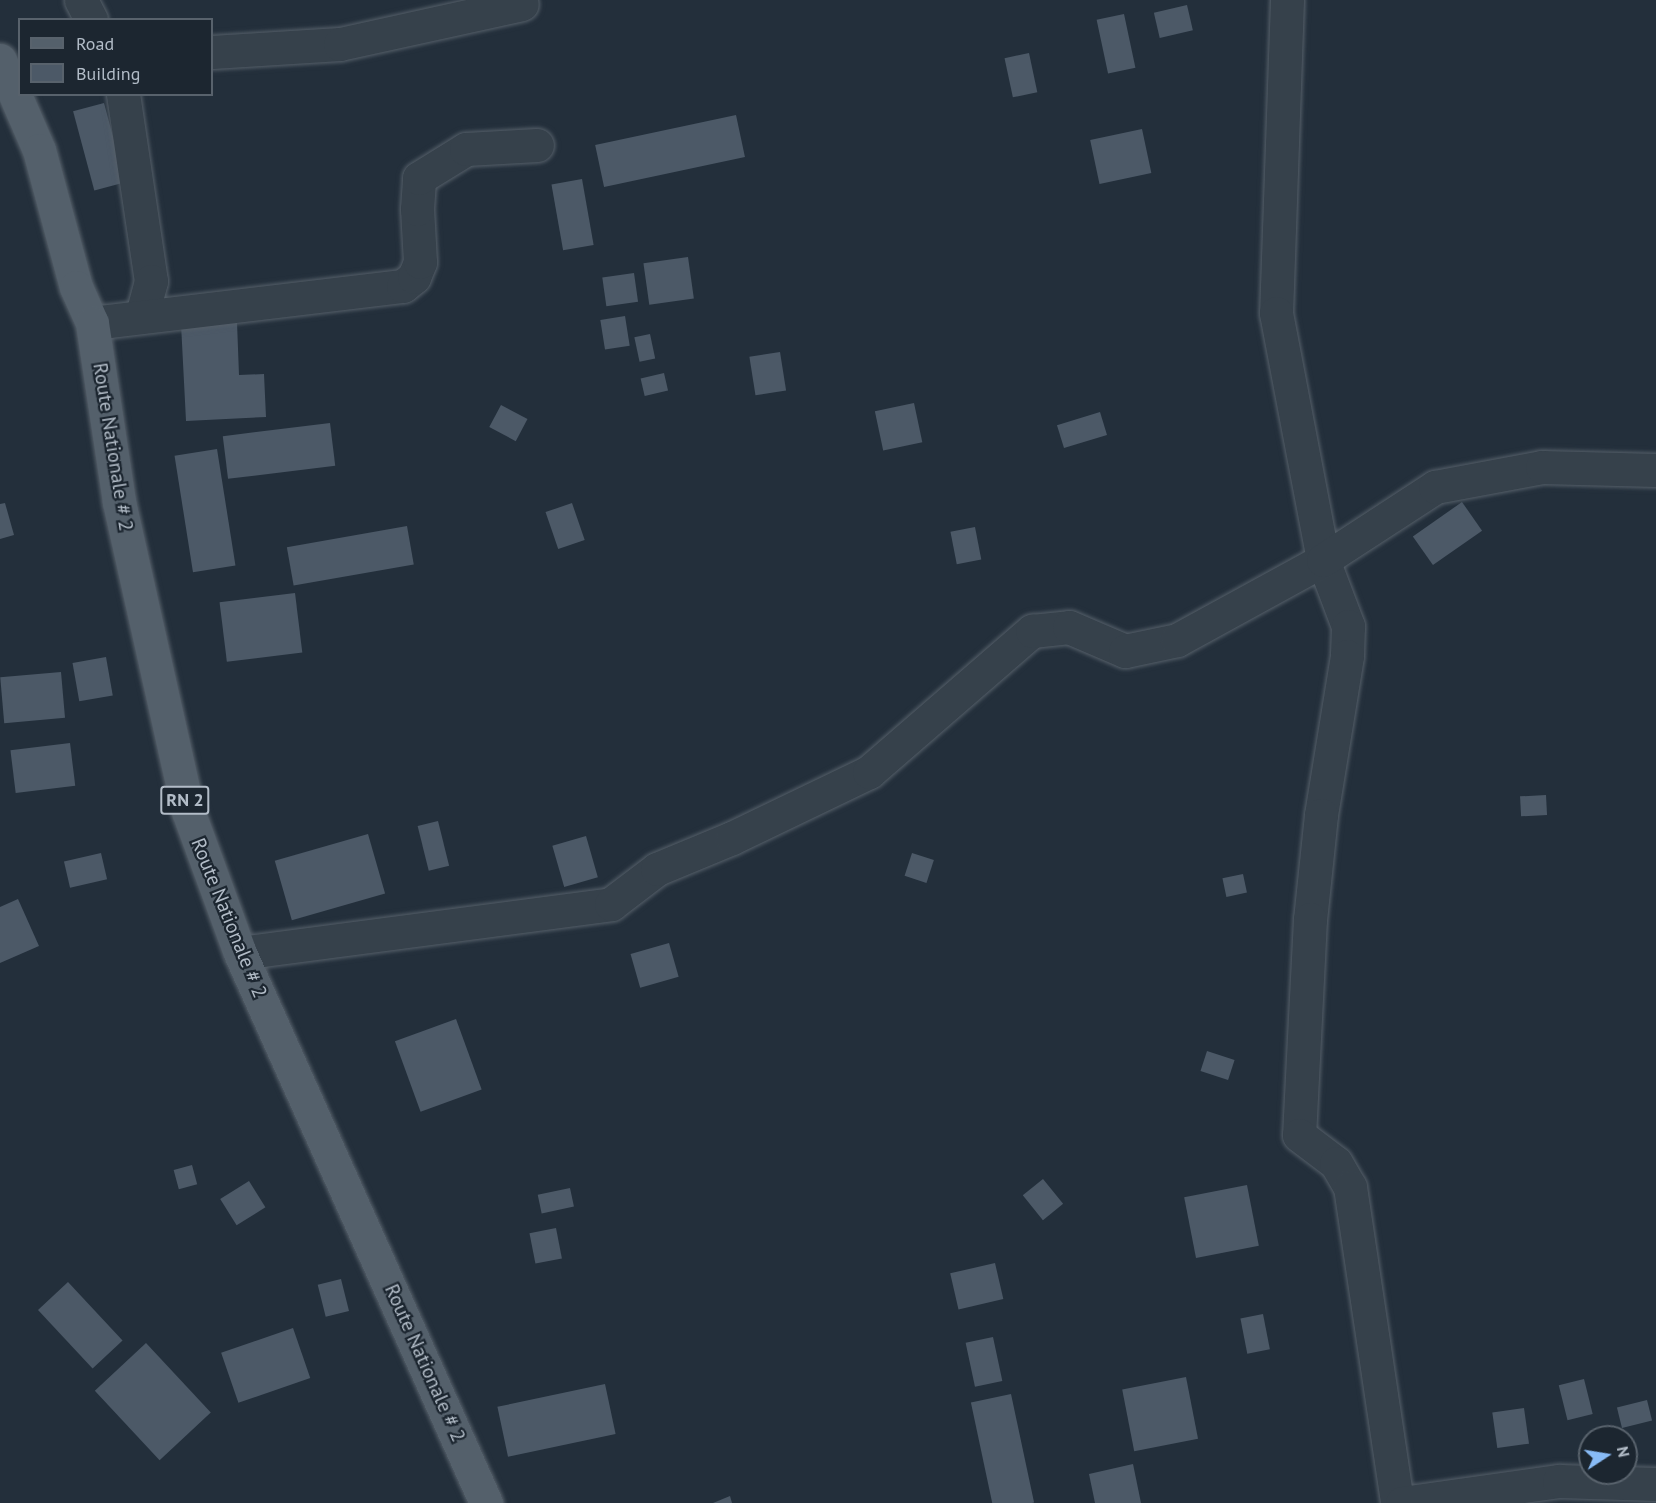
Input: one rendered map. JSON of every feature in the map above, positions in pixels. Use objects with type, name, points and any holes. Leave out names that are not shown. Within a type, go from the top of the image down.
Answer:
[{"type":"main road","name":"Route Nationale # 2","points":[[0,60],[39,150],[76,287],[92,322],[119,502],[188,811],[240,953],[486,1503]]},
{"type":"street","points":[[81,0],[90,18]]},
{"type":"street","points":[[1287,0],[1276,313],[1323,560],[1348,626],[1347,656],[1321,815],[1310,919],[1299,1135],[1336,1163],[1350,1186],[1397,1503]]},
{"type":"street","points":[[213,52],[340,44],[522,4]]},
{"type":"street","points":[[123,96],[151,281],[142,314]]},
{"type":"street","points":[[92,322],[142,314],[403,286],[414,277],[420,262],[419,178],[466,149],[537,145]]},
{"type":"street","points":[[240,953],[611,904],[657,869],[732,838],[869,772],[1032,631],[1070,627],[1125,651],[1177,640],[1323,560],[1435,487],[1542,467],[1656,470]]},
{"type":"street","points":[[1402,1503],[1559,1481],[1656,1484]]},
{"type":"building","points":[[1187,5],[1193,30],[1160,38],[1154,13]]},
{"type":"building","points":[[1124,14],[1135,68],[1108,74],[1097,20]]},
{"type":"building","points":[[1029,53],[1037,92],[1013,97],[1005,58]]},
{"type":"building","points":[[104,103],[125,182],[94,190],[73,111]]},
{"type":"building","points":[[736,115],[745,157],[604,187],[595,145]]},
{"type":"building","points":[[1142,129],[1151,173],[1100,184],[1090,140]]},
{"type":"building","points":[[582,179],[594,245],[563,250],[551,184]]},
{"type":"building","points":[[688,257],[694,299],[649,305],[643,263]]},
{"type":"building","points":[[634,273],[638,302],[606,306],[602,277]]},
{"type":"building","points":[[625,316],[630,346],[605,350],[600,320]]},
{"type":"building","points":[[237,322],[239,375],[264,374],[266,417],[186,421],[181,324]]},
{"type":"building","points":[[650,334],[655,358],[640,362],[634,337]]},
{"type":"building","points":[[780,352],[786,391],[755,395],[749,357]]},
{"type":"building","points":[[664,373],[668,391],[645,396],[641,378]]},
{"type":"building","points":[[914,403],[922,442],[883,450],[875,411]]},
{"type":"building","points":[[501,405],[527,419],[516,441],[489,427]]},
{"type":"building","points":[[1100,412],[1107,435],[1064,448],[1057,425]]},
{"type":"building","points":[[330,423],[335,466],[228,479],[223,436]]},
{"type":"building","points":[[217,449],[235,566],[193,572],[175,456]]},
{"type":"building","points":[[1462,502],[1482,531],[1433,565],[1413,536]]},
{"type":"building","points":[[5,503],[14,535],[0,539],[0,504]]},
{"type":"building","points":[[572,503],[585,540],[558,549],[546,512]]},
{"type":"building","points":[[407,526],[414,564],[294,586],[287,547]]},
{"type":"building","points":[[975,527],[981,559],[957,564],[950,532]]},
{"type":"building","points":[[295,593],[302,653],[227,662],[220,602]]},
{"type":"building","points":[[106,657],[113,695],[79,701],[73,663]]},
{"type":"building","points":[[61,672],[65,718],[4,723],[0,677]]},
{"type":"building","points":[[70,743],[75,786],[16,793],[10,750]]},
{"type":"building","points":[[1546,795],[1547,815],[1521,816],[1520,796]]},
{"type":"building","points":[[438,821],[449,866],[429,871],[418,826]]},
{"type":"building","points":[[368,834],[385,894],[292,920],[275,861]]},
{"type":"building","points":[[586,836],[598,877],[564,887],[552,846]]},
{"type":"building","points":[[101,853],[107,879],[70,888],[64,862]]},
{"type":"building","points":[[912,853],[934,860],[926,883],[905,876]]},
{"type":"building","points":[[1243,874],[1247,893],[1226,897],[1222,878]]},
{"type":"building","points":[[18,899],[39,946],[0,963],[0,907]]},
{"type":"building","points":[[669,943],[679,977],[640,988],[631,954]]},
{"type":"building","points":[[456,1019],[482,1089],[421,1112],[395,1041]]},
{"type":"building","points":[[1207,1051],[1235,1060],[1228,1080],[1201,1071]]},
{"type":"building","points":[[192,1165],[197,1184],[179,1189],[174,1170]]},
{"type":"building","points":[[1043,1179],[1063,1204],[1043,1220],[1023,1195]]},
{"type":"building","points":[[249,1181],[265,1207],[237,1225],[220,1199]]},
{"type":"building","points":[[1247,1185],[1259,1246],[1196,1258],[1184,1197]]},
{"type":"building","points":[[570,1188],[574,1207],[542,1213],[538,1195]]},
{"type":"building","points":[[556,1228],[562,1258],[535,1264],[529,1233]]},
{"type":"building","points":[[995,1263],[1003,1299],[959,1309],[950,1273]]},
{"type":"building","points":[[341,1279],[349,1311],[326,1317],[318,1285]]},
{"type":"building","points":[[68,1282],[123,1341],[93,1368],[38,1310]]},
{"type":"building","points":[[1263,1314],[1270,1349],[1247,1354],[1240,1318]]},
{"type":"building","points":[[293,1328],[310,1378],[238,1403],[221,1353]]},
{"type":"building","points":[[993,1337],[1002,1381],[975,1387],[966,1343]]},
{"type":"building","points":[[146,1343],[211,1412],[160,1460],[95,1391]]},
{"type":"building","points":[[1186,1377],[1198,1439],[1134,1451],[1122,1389]]},
{"type":"building","points":[[1584,1379],[1593,1414],[1567,1420],[1559,1385]]},
{"type":"building","points":[[605,1384],[616,1434],[508,1457],[497,1407]]},
{"type":"building","points":[[1011,1394],[1034,1503],[992,1503],[971,1403]]},
{"type":"building","points":[[1647,1400],[1652,1420],[1634,1425],[1621,1425],[1617,1407]]},
{"type":"building","points":[[1524,1408],[1529,1444],[1497,1448],[1492,1412]]},
{"type":"building","points":[[1133,1464],[1141,1503],[1095,1503],[1089,1474]]},
{"type":"building","points":[[730,1496],[732,1503],[713,1503]]}]
